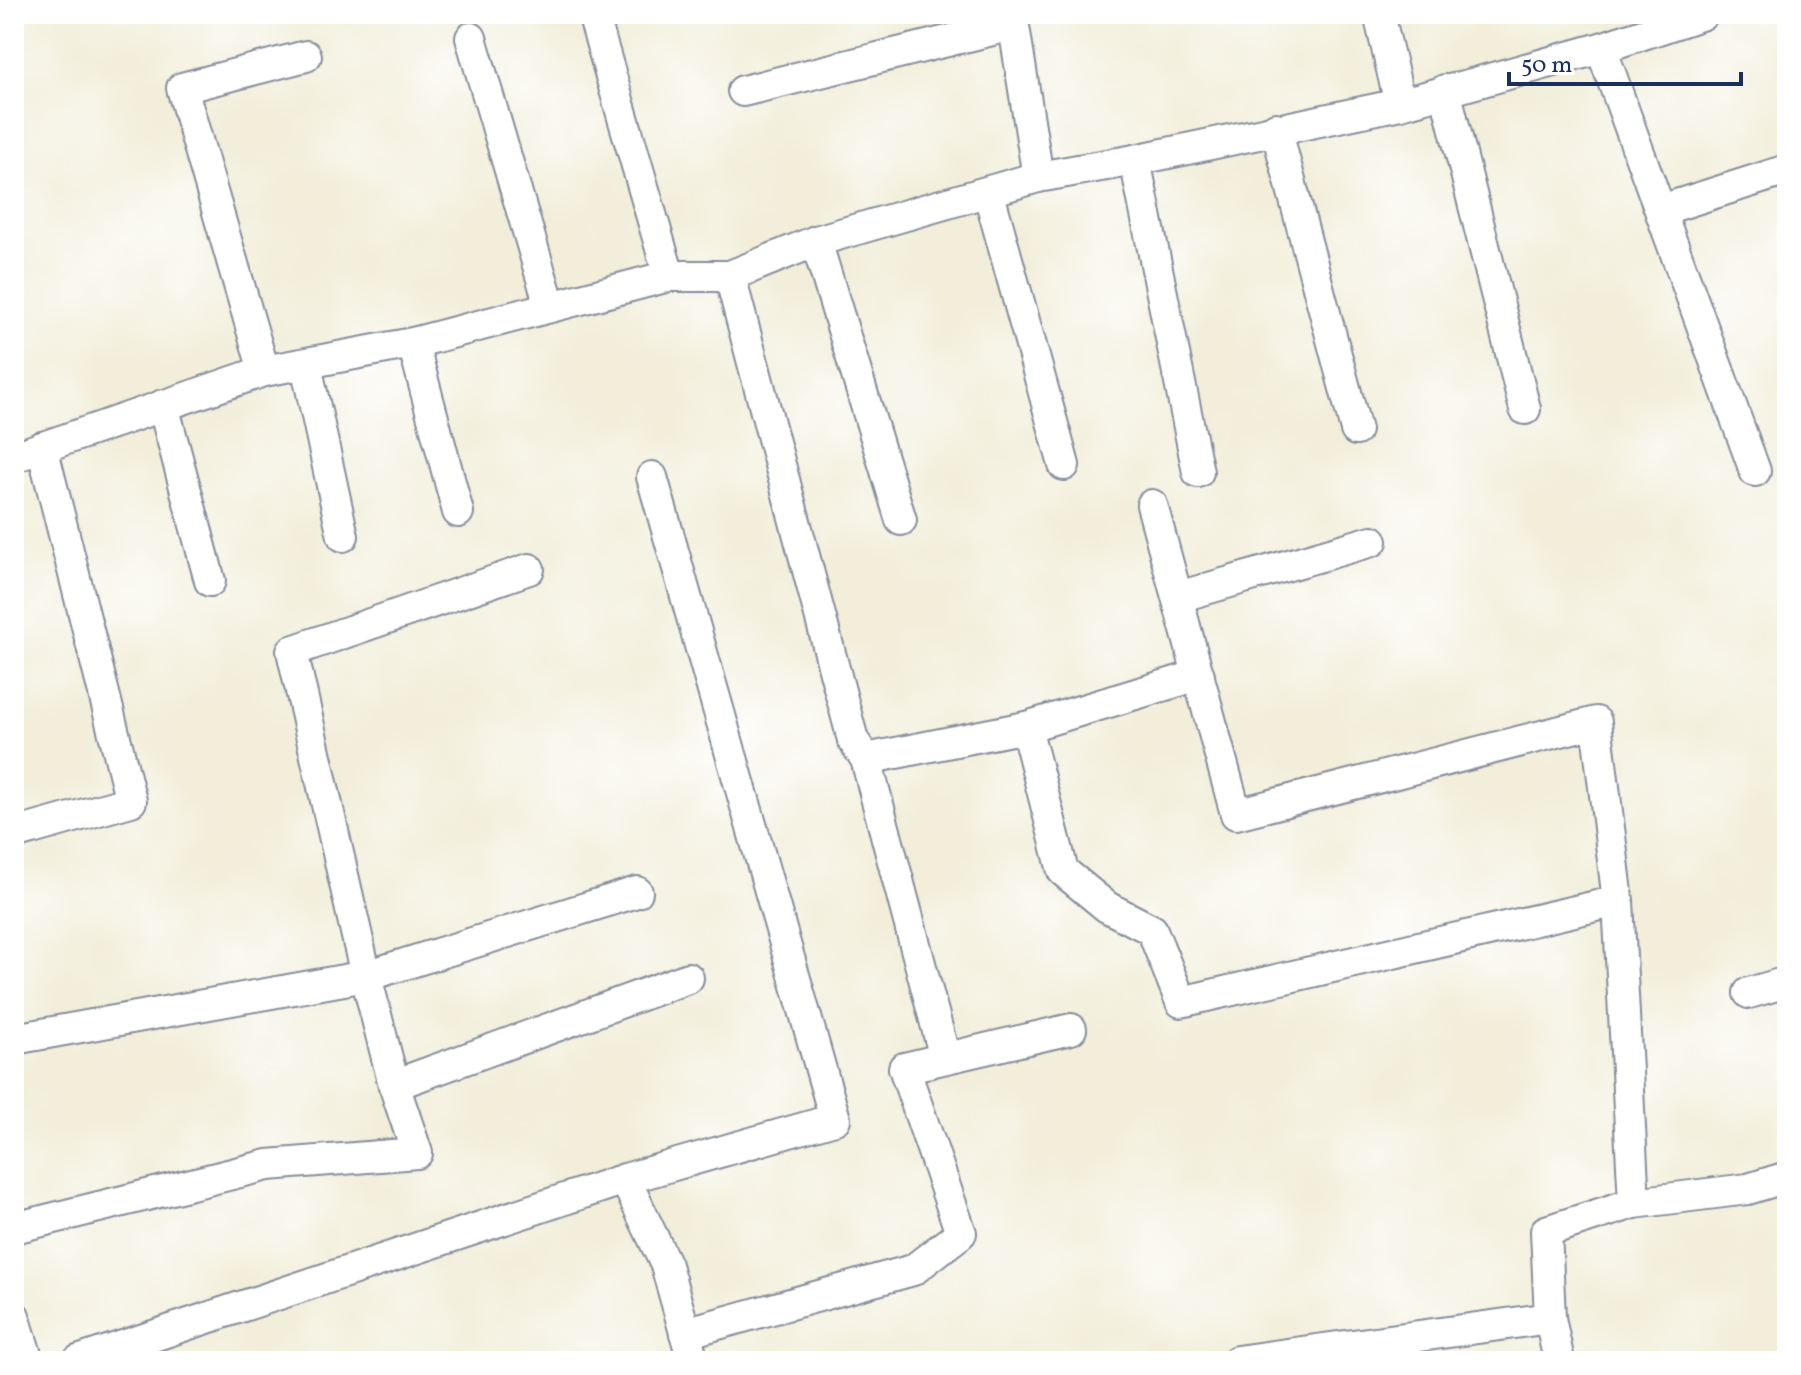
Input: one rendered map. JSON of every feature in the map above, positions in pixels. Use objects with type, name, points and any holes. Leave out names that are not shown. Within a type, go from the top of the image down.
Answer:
[{"type":"street","points":[[593,14],[669,276]]},
{"type":"street","points":[[1379,14],[1400,104]]},
{"type":"street","points":[[14,834],[131,801],[28,452],[264,371],[413,343],[669,276],[730,276],[816,241],[989,194],[1038,177],[1135,160],[1400,104],[1601,48],[1703,14]]},
{"type":"street","points":[[743,91],[1013,20],[1038,177]]},
{"type":"street","points":[[471,38],[550,306]]},
{"type":"street","points":[[1601,48],[1755,471]]},
{"type":"street","points":[[264,371],[182,88],[306,56]]},
{"type":"street","points":[[1445,90],[1525,409]]},
{"type":"street","points":[[1276,128],[1356,430]]},
{"type":"street","points":[[1135,160],[1198,472]]},
{"type":"street","points":[[1661,210],[1787,170]]},
{"type":"street","points":[[989,194],[1064,465]]},
{"type":"street","points":[[816,241],[901,520]]},
{"type":"street","points":[[730,276],[853,740],[866,759],[945,1058]]},
{"type":"street","points":[[413,343],[458,512]]},
{"type":"street","points":[[306,365],[343,536]]},
{"type":"street","points":[[163,405],[210,581]]},
{"type":"street","points":[[78,1361],[625,1179],[835,1119],[652,477]]},
{"type":"street","points":[[1152,505],[1236,814],[1596,722],[1618,901],[1634,1203]]},
{"type":"street","points":[[1178,597],[1372,541]]},
{"type":"street","points":[[14,1228],[268,1165],[417,1153],[394,1085],[366,976],[292,651],[529,569]]},
{"type":"street","points":[[866,759],[1026,727],[1199,675]]},
{"type":"street","points":[[1026,727],[1063,871],[1107,907],[1152,930],[1181,1002],[1618,901]]},
{"type":"street","points":[[14,1039],[366,976],[637,892]]},
{"type":"street","points":[[394,1085],[688,978]]},
{"type":"street","points":[[1749,993],[1787,982]]},
{"type":"street","points":[[625,1179],[666,1265],[689,1347],[913,1270],[961,1233],[904,1068],[1071,1029]]},
{"type":"street","points":[[1559,1361],[1550,1318],[1546,1231],[1634,1203],[1748,1189],[1787,1177]]},
{"type":"street","points":[[14,1316],[28,1361]]},
{"type":"street","points":[[1237,1361],[1550,1318]]}]
